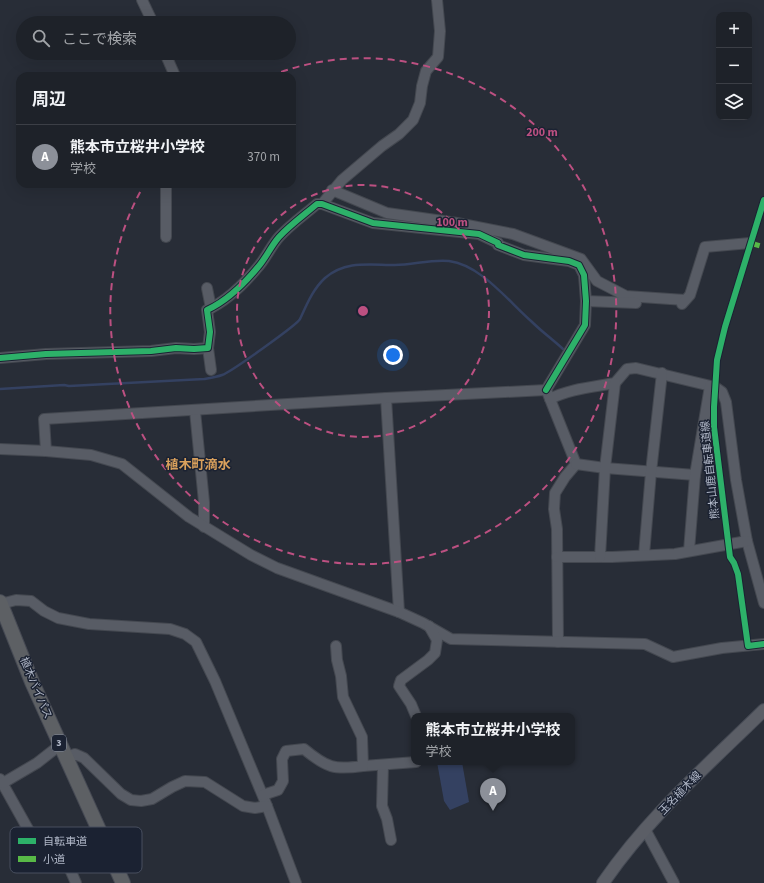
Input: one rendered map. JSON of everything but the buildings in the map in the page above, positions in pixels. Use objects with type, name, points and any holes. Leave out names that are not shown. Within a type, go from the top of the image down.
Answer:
[{"type":"highway","name":"植木バイパス","points":[[0,603],[32,682],[98,827]]},
{"type":"highway","name":"植木バイパス","points":[[118,873],[123,883]]},
{"type":"main road","name":"玉名植木線","points":[[604,883],[645,829],[700,771],[764,710]]},
{"type":"street","points":[[142,0],[150,16]]},
{"type":"street","points":[[322,204],[332,190],[342,180],[382,146],[399,134],[413,120],[420,103],[426,70],[438,57],[440,31],[438,0]]},
{"type":"street","points":[[168,60],[173,72]]},
{"type":"street","points":[[166,188],[166,237]]},
{"type":"street","points":[[332,190],[388,214],[457,223],[513,234],[581,259],[597,281],[626,296],[685,300]]},
{"type":"street","points":[[210,370],[208,348],[210,332],[207,310],[217,306],[230,295],[259,266],[268,250],[280,235],[317,204],[322,204],[373,223],[479,234],[498,243],[498,245],[524,255],[569,261],[579,265],[584,275],[586,301],[585,325],[548,395],[576,464]]},
{"type":"street","points":[[586,301],[682,304],[690,295],[705,247],[750,243]]},
{"type":"street","points":[[207,288],[211,308]]},
{"type":"street","points":[[0,358],[46,354],[208,348]]},
{"type":"street","points":[[600,558],[605,468],[615,383],[627,369],[636,368],[662,373],[715,387],[722,392],[726,402],[736,480],[747,541],[764,603]]},
{"type":"street","points":[[644,555],[651,472],[662,373]]},
{"type":"street","points":[[46,451],[44,419],[195,411],[386,398],[548,395],[555,397],[583,389],[615,383]]},
{"type":"street","points":[[689,551],[695,475],[710,386]]},
{"type":"street","points":[[386,398],[399,612]]},
{"type":"street","points":[[195,411],[204,502],[204,527]]},
{"type":"street","points":[[0,449],[91,455],[122,464],[188,518],[237,547],[277,568],[399,612],[428,625],[451,639],[644,644],[673,658],[722,648],[764,644]]},
{"type":"street","points":[[576,464],[605,468],[695,475]]},
{"type":"street","points":[[558,642],[557,529],[554,509],[555,493],[565,476],[576,464]]},
{"type":"street","points":[[557,558],[600,558],[675,554],[747,541]]},
{"type":"street","points":[[0,603],[16,600],[31,601],[44,611],[58,618],[89,624],[170,629],[185,634],[196,642],[215,681],[268,806],[296,883]]},
{"type":"street","points":[[415,713],[412,704],[399,686],[401,680],[435,653],[437,640],[428,625]]},
{"type":"street","points":[[336,646],[343,697],[362,737],[363,766]]},
{"type":"street","points":[[263,795],[278,790],[283,781],[282,758],[286,751],[304,749],[314,758],[335,768],[411,762]]},
{"type":"street","points":[[27,827],[1,781],[63,751],[84,758],[121,794],[131,800],[152,800],[172,787],[185,781],[205,782],[243,806],[255,808],[268,806]]},
{"type":"street","points":[[383,765],[382,806],[387,819],[391,840]]},
{"type":"street","points":[[645,829],[648,831],[674,883]]},
{"type":"street","points":[[72,873],[76,883]]},
{"type":"water","points":[[438,765],[463,765],[469,802],[450,810],[444,801]]},
{"type":"waterway","points":[[0,389],[204,379],[220,376],[250,357],[296,323],[300,319],[314,292],[325,278],[341,268],[367,264],[402,265],[429,261],[449,261],[461,264],[483,276],[539,328],[563,349],[567,350]]},
{"type":"marked path","points":[[750,243],[764,247]]},
{"type":"cycle path","name":"熊本山鹿自転車道線","points":[[764,200],[725,327],[717,360],[714,407],[714,427],[730,557],[738,574],[748,646],[764,644]]},
{"type":"cycle path","points":[[0,358],[46,354],[208,348],[210,332],[207,310],[221,302],[241,286],[261,263],[279,237],[317,204],[322,204],[373,223],[479,234],[498,243],[498,245],[524,255],[569,261],[579,265],[584,275],[586,301],[585,325],[546,390]]},
{"type":"place","name":"熊本市立桜井小学校","points":[[493,811]]},
{"type":"district","name":"植木町滴水","points":[[198,465]]}]
